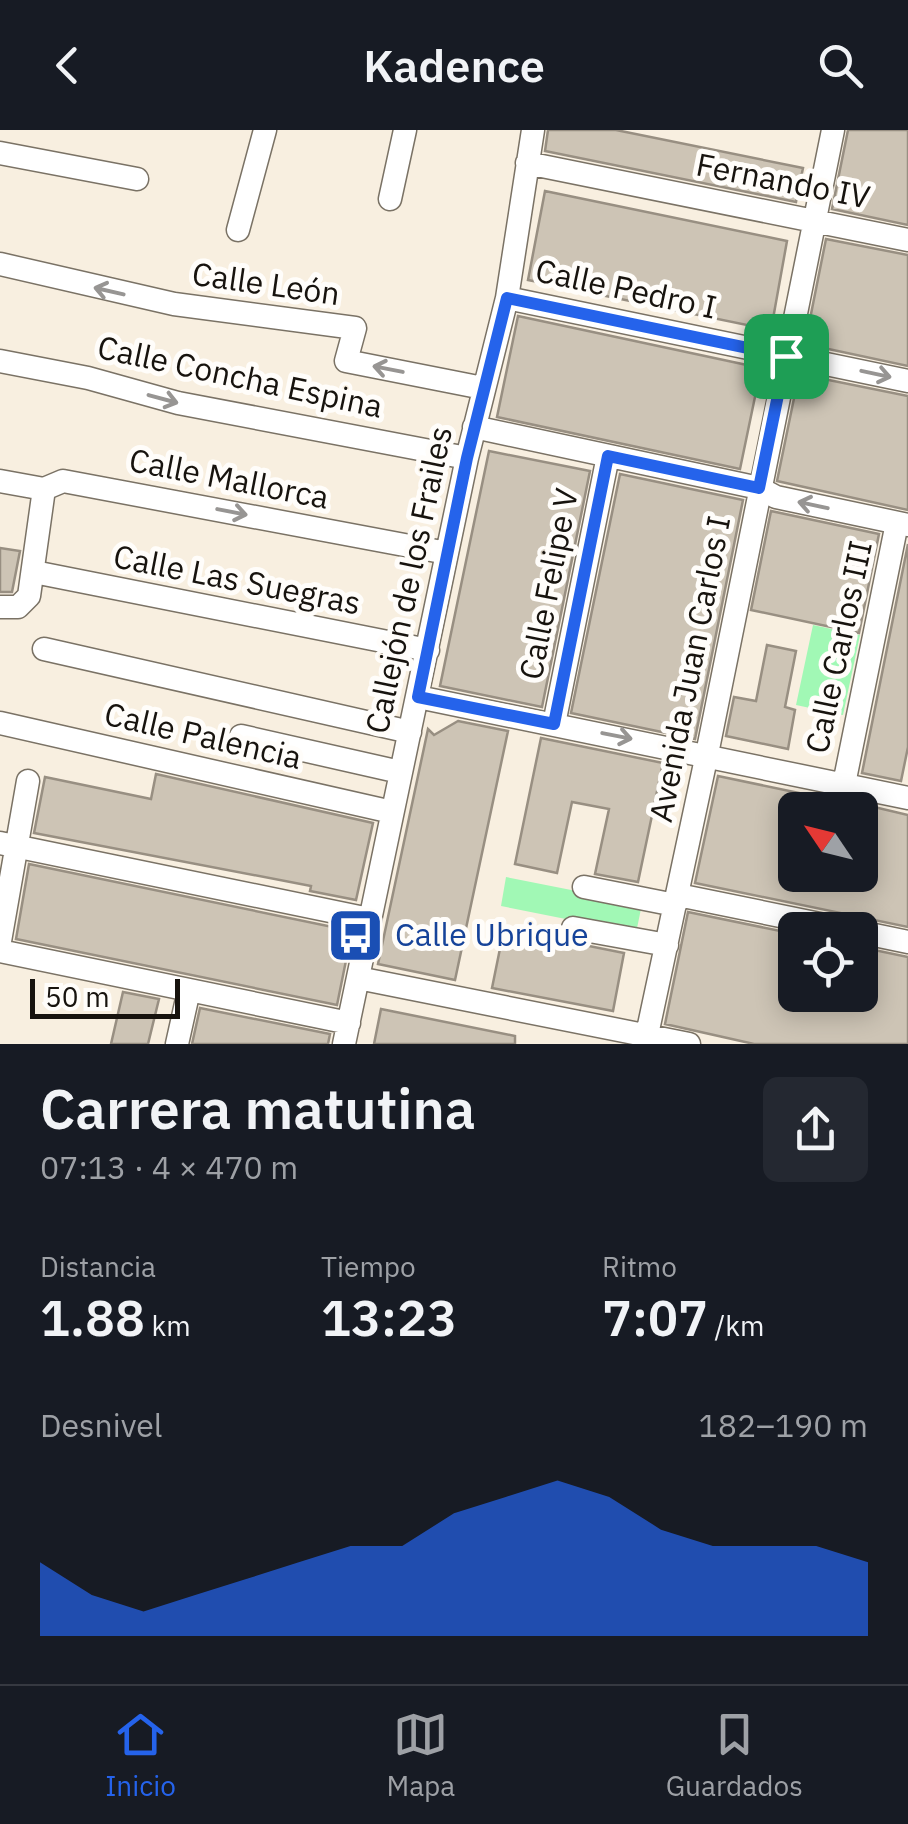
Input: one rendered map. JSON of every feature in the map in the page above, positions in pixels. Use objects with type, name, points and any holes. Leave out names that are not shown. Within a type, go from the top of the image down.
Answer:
[{"type":"street","points":[[238,230],[265,130]]},
{"type":"street","points":[[390,199],[405,130]]},
{"type":"street","name":"Callejón de los Frailes","points":[[346,1034],[467,458],[507,298],[533,130]]},
{"type":"street","name":"Avenida Juan Carlos I","points":[[646,1040],[708,754],[833,130]]},
{"type":"street","points":[[0,153],[137,179]]},
{"type":"street","name":"Fernando IV","points":[[527,163],[908,240]]},
{"type":"street","name":"Calle León","points":[[0,264],[174,304],[355,328],[346,361],[483,388]]},
{"type":"street","name":"Calle Pedro I","points":[[507,298],[908,381]]},
{"type":"street","name":"Calle Concha Espina","points":[[0,361],[88,378],[178,402],[467,458]]},
{"type":"street","points":[[474,427],[759,488],[776,497],[902,524]]},
{"type":"street","name":"Calle Felipe V","points":[[554,724],[608,456]]},
{"type":"street","name":"Calle Mallorca","points":[[0,480],[44,489],[64,480],[448,553]]},
{"type":"street","points":[[0,607],[11,608],[29,596],[44,489]]},
{"type":"street","name":"Calle Carlos III","points":[[844,784],[902,524]]},
{"type":"street","name":"Calle Las Suegras","points":[[34,572],[428,650]]},
{"type":"street","points":[[44,649],[410,732]]},
{"type":"street","points":[[418,697],[908,798]]},
{"type":"street","name":"Calle Palencia","points":[[0,723],[392,812]]},
{"type":"street","points":[[241,736],[400,772]]},
{"type":"street","points":[[0,941],[9,844],[28,781]]},
{"type":"street","points":[[9,844],[370,918]]},
{"type":"street","points":[[584,887],[778,918]]},
{"type":"street","points":[[574,928],[666,945]]},
{"type":"street","points":[[878,936],[908,942]]},
{"type":"street","points":[[0,951],[190,990],[346,1034]]},
{"type":"street","points":[[358,978],[646,1040],[689,1044]]},
{"type":"street","points":[[178,1044],[190,990]]},
{"type":"green space","points":[[813,625],[860,635],[843,715],[796,705]]},
{"type":"green space","points":[[506,877],[642,904],[636,933],[501,906]]},
{"type":"building","points":[[548,130],[616,130],[803,168],[796,202],[545,151]]},
{"type":"building","points":[[848,130],[908,130],[908,225],[832,209]]},
{"type":"building","points":[[545,191],[787,241],[771,330],[528,280]]},
{"type":"building","points":[[826,239],[908,255],[908,366],[805,344]]},
{"type":"building","points":[[518,316],[761,368],[740,469],[497,417]]},
{"type":"building","points":[[799,374],[908,396],[908,510],[777,481]]},
{"type":"building","points":[[489,451],[590,471],[542,707],[440,686]]},
{"type":"building","points":[[620,474],[743,500],[695,739],[571,713]]},
{"type":"building","points":[[771,511],[879,534],[859,633],[751,610]]},
{"type":"building","points":[[908,544],[908,747],[901,781],[862,773]]},
{"type":"building","points":[[0,548],[20,551],[12,592],[0,592]]},
{"type":"building","points":[[767,645],[796,651],[785,707],[795,710],[788,749],[726,736],[734,697],[756,701]]},
{"type":"building","points":[[458,721],[508,731],[455,980],[378,964],[428,729],[434,735]]},
{"type":"building","points":[[541,738],[663,763],[638,882],[595,874],[609,809],[572,802],[557,873],[515,864]]},
{"type":"building","points":[[156,774],[373,823],[356,900],[310,891],[311,886],[34,833],[45,777],[151,799]]},
{"type":"building","points":[[718,776],[794,792],[778,792],[778,892],[878,892],[878,808],[908,815],[908,927],[878,921],[878,912],[835,912],[695,883]]},
{"type":"building","points":[[29,864],[352,931],[337,1005],[16,939]]},
{"type":"building","points":[[688,912],[778,931],[778,1012],[878,1012],[878,951],[908,957],[908,1044],[754,1044],[665,1024]]},
{"type":"building","points":[[504,929],[624,953],[613,1011],[492,988]]},
{"type":"building","points":[[123,992],[159,999],[148,1044],[111,1044]]},
{"type":"building","points":[[200,1008],[330,1034],[328,1044],[192,1044]]},
{"type":"building","points":[[381,1009],[515,1036],[515,1044],[374,1044]]},
{"type":"place","name":"Calle Ubrique","points":[[356,935]]},
{"type":"route","points":[[507,298],[786,356],[759,488],[608,456],[554,724],[418,697],[467,458],[507,298]]}]
